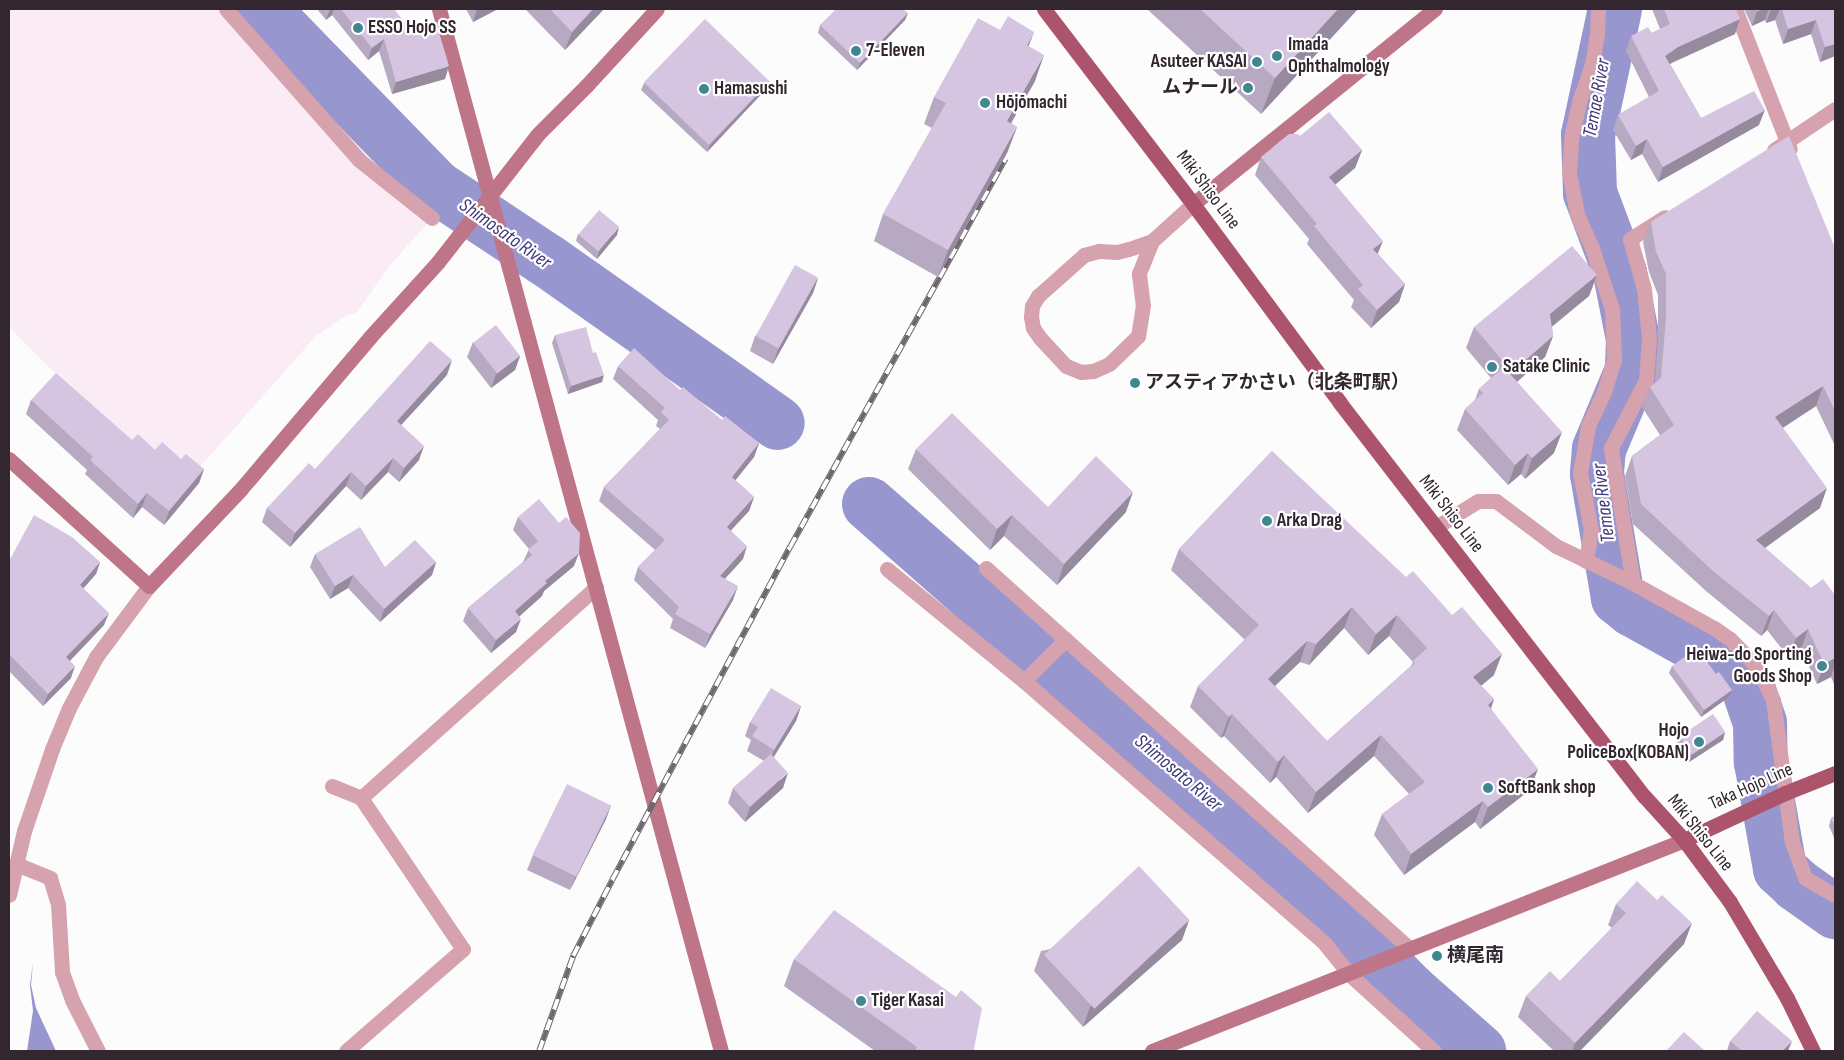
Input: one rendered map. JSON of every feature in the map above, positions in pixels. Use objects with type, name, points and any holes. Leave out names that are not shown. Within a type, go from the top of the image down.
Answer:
[{"type":"main road","name":"Miki Shiso Line","points":[[1044,9],[1193,204],[1340,403],[1644,796],[1684,840],[1730,902],[1787,998],[1813,1051]]},
{"type":"main road","name":"Taka Hojo Line","points":[[1684,840],[1784,793],[1835,773]]},
{"type":"street","points":[[226,9],[359,160],[432,218]]},
{"type":"street","points":[[439,9],[721,1051]]},
{"type":"street","points":[[9,895],[24,831],[52,749],[69,708],[96,657],[149,586],[240,490],[318,402],[370,337],[438,262],[538,134],[587,86],[657,9]]},
{"type":"street","points":[[1152,241],[1138,274],[1143,305],[1138,336],[1109,364],[1093,371],[1081,372],[1066,366],[1033,328],[1032,306],[1038,296],[1084,255],[1099,251],[1117,252],[1152,241],[1193,204],[1435,9]]},
{"type":"street","points":[[1586,560],[1591,530],[1580,473],[1588,426],[1604,392],[1614,360],[1612,309],[1592,248],[1577,214],[1569,172],[1572,133],[1580,100],[1592,65],[1597,35],[1598,9]]},
{"type":"street","points":[[1735,9],[1794,160]]},
{"type":"street","points":[[1762,157],[1835,109]]},
{"type":"street","points":[[1633,583],[1611,448],[1646,380],[1649,338],[1644,289],[1630,239],[1679,208]]},
{"type":"street","points":[[9,459],[149,586]]},
{"type":"street","points":[[1436,527],[1478,501],[1496,501],[1556,546],[1633,583],[1714,628],[1730,639],[1758,668],[1773,700],[1792,842],[1806,878],[1835,895]]},
{"type":"street","points":[[986,568],[1409,948]]},
{"type":"street","points":[[887,569],[1024,681],[1325,944],[1349,974],[1434,1051]]},
{"type":"street","points":[[361,798],[596,586]]},
{"type":"street","points":[[1024,681],[1066,639]]},
{"type":"street","points":[[332,786],[361,798],[463,949],[346,1051]]},
{"type":"street","points":[[1152,1051],[1684,840]]},
{"type":"street","points":[[16,864],[50,878],[58,904],[62,972],[72,1000],[98,1051]]},
{"type":"shaded area","points":[[9,9],[249,9],[281,42],[320,103],[383,169],[441,208],[391,264],[356,313],[347,315],[316,336],[199,468],[179,456],[173,462],[148,454],[71,389],[9,327]]},
{"type":"water","points":[[33,962],[31,985],[36,1008],[56,1051],[27,1051],[33,1011],[30,985]]},
{"type":"building","points":[[341,9],[394,9],[415,35],[438,29],[449,66],[396,82],[384,39],[372,48]]},
{"type":"building","points":[[550,9],[593,9],[572,32]]},
{"type":"building","name":"7-Eleven","points":[[836,9],[903,9],[908,13],[860,63],[820,25]]},
{"type":"building","points":[[1200,9],[1338,9],[1275,78]]},
{"type":"building","points":[[1664,9],[1736,9],[1740,19],[1678,47],[1665,56],[1701,118],[1754,91],[1765,110],[1663,167],[1647,139],[1636,146],[1618,115],[1659,91],[1631,36],[1648,27],[1652,33],[1670,24]]},
{"type":"building","points":[[1782,9],[1835,9],[1835,44],[1825,47],[1816,20],[1788,29]]},
{"type":"building","points":[[1008,16],[1034,32],[1027,45],[1044,55],[1007,121],[1017,127],[948,250],[883,214],[946,103],[934,97],[978,18],[1000,30]]},
{"type":"building","name":"Hamasushi","points":[[705,19],[770,82],[709,145],[644,82]]},
{"type":"building","points":[[1329,112],[1362,150],[1329,177],[1383,241],[1373,249],[1405,284],[1377,310],[1358,289],[1363,285],[1314,226],[1317,224],[1261,157],[1289,134],[1298,134],[1300,136]]},
{"type":"building","points":[[1789,136],[1835,248],[1835,411],[1823,386],[1775,417],[1827,488],[1756,540],[1811,588],[1823,579],[1835,595],[1835,658],[1824,664],[1808,629],[1796,638],[1774,610],[1769,616],[1713,571],[1641,504],[1632,456],[1674,425],[1650,387],[1661,378],[1666,318],[1666,274],[1656,252],[1651,222]]},
{"type":"building","points":[[599,210],[619,227],[598,251],[578,235]]},
{"type":"building","points":[[1572,246],[1597,275],[1550,314],[1553,336],[1512,372],[1474,327]]},
{"type":"building","points":[[795,265],[818,278],[778,348],[756,336]]},
{"type":"building","points":[[496,325],[520,356],[497,374],[473,343]]},
{"type":"building","points":[[586,327],[593,353],[596,352],[604,375],[571,386],[555,335]]},
{"type":"building","points":[[430,341],[452,360],[397,421],[424,446],[404,468],[393,458],[366,486],[351,472],[295,533],[267,508],[309,463],[315,469]]},
{"type":"building","points":[[634,348],[680,390],[683,387],[722,420],[725,416],[759,443],[732,477],[754,497],[727,527],[747,546],[720,576],[738,586],[710,634],[675,614],[679,607],[638,567],[665,540],[604,487],[669,420],[661,412],[665,408],[618,366]]},
{"type":"building","points":[[1504,367],[1562,432],[1532,458],[1528,453],[1515,465],[1465,409],[1483,393],[1479,389]]},
{"type":"building","points":[[56,373],[132,440],[138,434],[155,450],[162,442],[181,459],[186,454],[204,469],[169,511],[147,493],[138,504],[90,460],[93,457],[31,400]]},
{"type":"building","points":[[952,413],[1048,507],[1096,456],[1133,492],[1064,564],[1012,515],[997,529],[916,449]]},
{"type":"building","points":[[1272,451],[1406,577],[1413,571],[1452,615],[1462,607],[1502,654],[1473,677],[1494,699],[1488,705],[1538,769],[1488,807],[1483,801],[1411,854],[1382,814],[1425,782],[1381,735],[1316,792],[1284,755],[1278,762],[1232,714],[1229,717],[1198,686],[1259,625],[1179,549]],"holes":[[[1352,607],[1376,634],[1397,615],[1427,648],[1413,661],[1415,663],[1327,741],[1268,679],[1307,641],[1316,644]]]},
{"type":"building","points":[[539,499],[559,523],[566,517],[580,533],[579,553],[545,581],[547,583],[515,611],[521,619],[496,640],[468,608],[532,555],[528,550],[538,541],[518,517]]},
{"type":"building","points":[[34,515],[72,537],[100,562],[80,585],[109,613],[66,657],[75,666],[48,694],[9,654],[9,561]]},
{"type":"building","points":[[360,527],[385,567],[415,540],[436,562],[384,609],[353,575],[335,586],[315,554]]},
{"type":"building","points":[[1697,648],[1716,674],[1719,672],[1732,690],[1704,710],[1672,666]]},
{"type":"building","points":[[771,688],[801,706],[774,750],[752,736],[758,727],[750,722]]},
{"type":"building","points":[[1713,714],[1725,732],[1692,755],[1680,736]]},
{"type":"building","points":[[771,754],[788,773],[750,807],[733,788]]},
{"type":"building","points":[[567,784],[611,805],[576,876],[532,855]]},
{"type":"building","points":[[1835,816],[1835,827],[1831,818]]},
{"type":"building","points":[[1139,866],[1189,920],[1094,1009],[1044,955]]},
{"type":"building","points":[[1637,881],[1657,900],[1662,895],[1692,923],[1575,1043],[1526,996],[1550,971],[1560,981],[1626,913],[1616,904]]},
{"type":"building","points":[[834,910],[956,997],[961,990],[982,1008],[974,1049],[970,1051],[915,1051],[917,1047],[794,959]]},
{"type":"building","points":[[1757,1011],[1792,1041],[1782,1051],[1742,1051],[1730,1041]]},
{"type":"building","points":[[1684,1032],[1704,1050],[1666,1051]]},
{"type":"waterway","name":"Shimosato River","points":[[263,9],[436,187],[548,261],[778,423]]},
{"type":"waterway","name":"Temae River","points":[[1615,9],[1588,135],[1590,193],[1620,273],[1633,339],[1632,370],[1599,449],[1597,474],[1618,598],[1633,610],[1714,655],[1747,685],[1760,723],[1761,762],[1780,869],[1797,885],[1835,912]]},
{"type":"waterway","name":"Shimosato River","points":[[869,504],[1147,748],[1268,848],[1411,991],[1479,1051]]},
{"type":"railway","points":[[539,1051],[573,956],[612,880],[790,547],[1005,159]]},
{"type":"place","name":"ESSO Hojo SS","points":[[358,28]]},
{"type":"place","name":"7-Eleven","points":[[856,51]]},
{"type":"place","name":"Imada Ophthalmology","points":[[1277,56]]},
{"type":"place","name":"Asuteer KASAI","points":[[1257,62]]},
{"type":"place","name":"ムナール","points":[[1248,88]]},
{"type":"place","name":"Hamasushi","points":[[704,89]]},
{"type":"place","name":"Hōjōmachi","points":[[985,103]]},
{"type":"place","name":"Satake Clinic","points":[[1492,367]]},
{"type":"place","name":"アスティアかさい（北条町駅）","points":[[1135,383]]},
{"type":"place","name":"Arka Drag","points":[[1267,521]]},
{"type":"place","name":"Heiwa-do Sporting Goods Shop","points":[[1822,666]]},
{"type":"place","name":"Hojo PoliceBox(KOBAN)","points":[[1699,742]]},
{"type":"place","name":"SoftBank shop","points":[[1488,788]]},
{"type":"place","name":"横尾南","points":[[1437,956]]},
{"type":"place","name":"Tiger Kasai","points":[[861,1001]]}]
